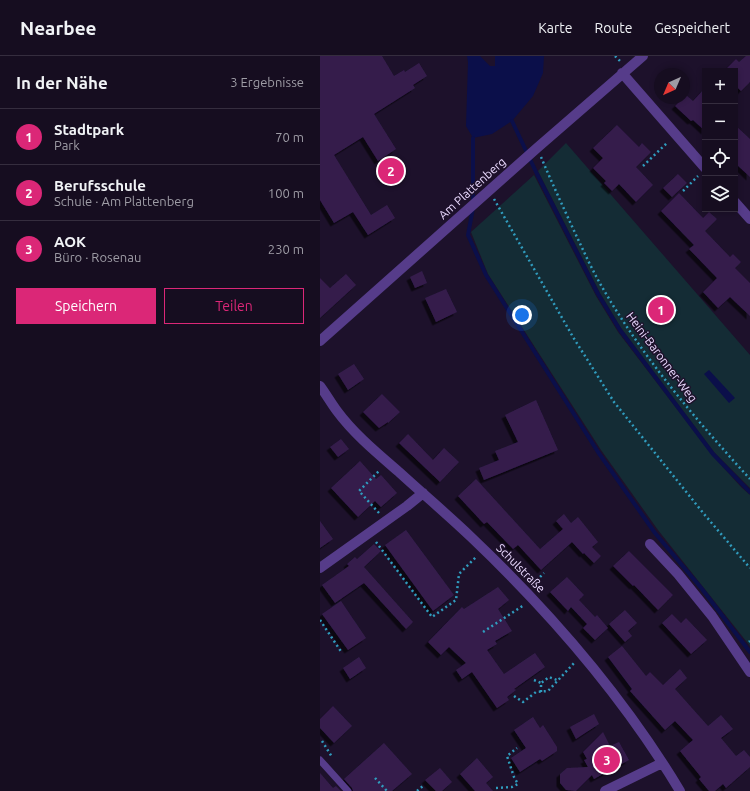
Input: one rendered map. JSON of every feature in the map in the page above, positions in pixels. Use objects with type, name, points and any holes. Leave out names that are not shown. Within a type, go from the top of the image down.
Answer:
[{"type":"street","name":"Am Plattenberg","points":[[320,341],[479,198],[643,56]]},
{"type":"street","points":[[622,73],[676,134],[702,171]]},
{"type":"street","points":[[738,205],[750,219]]},
{"type":"street","name":"Schulstraße","points":[[320,386],[337,411],[357,434],[484,549],[534,599],[614,693],[662,762],[680,791]]},
{"type":"street","points":[[320,568],[423,493]]},
{"type":"street","points":[[650,544],[678,574],[712,616],[750,672]]},
{"type":"street","points":[[605,791],[662,762]]},
{"type":"lane","points":[[320,760],[348,791]]},
{"type":"path","points":[[643,166],[676,134]]},
{"type":"path","name":"Heini-Baronner-Weg","points":[[534,150],[604,291],[626,325],[648,357],[705,428],[750,479]]},
{"type":"path","points":[[683,191],[702,171]]},
{"type":"path","points":[[489,190],[573,337],[614,402],[704,514],[750,568]]},
{"type":"path","points":[[386,521],[359,491],[388,462]]},
{"type":"path","points":[[369,533],[432,617],[456,600],[459,574],[484,549]]},
{"type":"path","points":[[526,591],[544,573]]},
{"type":"path","points":[[483,632],[534,599]]},
{"type":"path","points":[[320,620],[342,653]]},
{"type":"path","points":[[514,696],[522,702],[536,692],[548,691],[557,680],[583,655]]},
{"type":"path","points":[[534,680],[541,682],[549,677],[557,680]]},
{"type":"path","points":[[541,682],[541,692]]},
{"type":"path","points":[[496,788],[512,787],[518,784],[507,756],[518,748]]},
{"type":"path","points":[[375,778],[387,791]]},
{"type":"path","points":[[417,791],[423,786]]},
{"type":"shaded area","points":[[467,56],[480,56],[490,66],[495,66],[495,56],[544,56],[543,73],[533,96],[512,121],[492,134],[473,138],[466,126]]},
{"type":"shaded area","points":[[566,143],[750,355],[750,488],[714,452],[621,328],[600,293],[538,171]]},
{"type":"shaded area","points":[[534,175],[596,296],[618,332],[712,455],[750,495],[750,646],[658,530],[601,450],[488,274],[471,232]]},
{"type":"shaded area","points":[[709,370],[735,398],[729,403],[704,374]]},
{"type":"building","points":[[320,56],[382,56],[394,76],[404,70],[405,72],[419,63],[427,76],[413,85],[415,88],[374,114],[396,149],[378,161],[363,137],[334,155],[371,215],[387,205],[395,218],[368,235],[353,212],[334,223],[320,200]]},
{"type":"building","points":[[746,56],[750,56],[750,82],[741,91],[738,88],[738,68],[727,68],[736,59],[739,62]]},
{"type":"building","points":[[702,91],[702,128],[693,120],[691,121],[675,106],[677,104],[690,104],[690,98],[693,101]]},
{"type":"building","points":[[617,125],[639,147],[642,143],[651,152],[636,167],[653,185],[636,202],[619,184],[612,191],[604,183],[606,181],[593,168],[603,158],[593,148]]},
{"type":"building","points":[[738,128],[750,139],[750,177],[738,166]]},
{"type":"building","points":[[678,174],[687,183],[672,197],[663,188]]},
{"type":"building","points":[[679,193],[703,218],[709,212],[717,219],[705,231],[730,257],[733,254],[741,262],[735,268],[750,283],[750,316],[730,297],[718,308],[703,292],[717,278],[689,249],[694,245],[661,211]]},
{"type":"building","points":[[422,271],[427,283],[415,288],[410,277]]},
{"type":"building","points":[[346,274],[356,285],[320,318],[320,278],[330,288]]},
{"type":"building","points":[[446,289],[457,312],[436,322],[425,298]]},
{"type":"building","points":[[354,364],[364,379],[348,390],[338,374]]},
{"type":"building","points":[[382,394],[400,412],[388,423],[379,428],[363,412]]},
{"type":"building","points":[[536,400],[558,450],[484,480],[479,468],[499,460],[495,451],[518,442],[505,415]]},
{"type":"building","points":[[408,434],[433,460],[444,448],[459,462],[440,482],[399,443]]},
{"type":"building","points":[[341,439],[349,449],[338,457],[330,447]]},
{"type":"building","points":[[360,461],[376,479],[381,475],[397,493],[381,507],[375,501],[358,517],[331,488]]},
{"type":"building","points":[[476,479],[540,549],[563,529],[556,521],[564,514],[571,523],[578,517],[598,542],[592,547],[601,556],[594,563],[572,542],[541,570],[518,545],[513,549],[487,522],[484,524],[458,496]]},
{"type":"building","points":[[320,521],[333,539],[320,548]]},
{"type":"building","points":[[406,530],[454,595],[433,611],[385,545]]},
{"type":"building","points":[[374,544],[381,551],[364,567],[413,622],[406,629],[364,583],[335,603],[322,585],[349,566],[347,564],[355,557],[357,559]]},
{"type":"building","points":[[629,551],[673,595],[658,610],[613,566]]},
{"type":"building","points":[[567,577],[584,595],[579,600],[595,617],[597,615],[608,628],[595,640],[583,628],[587,624],[571,607],[568,611],[550,592]]},
{"type":"building","points":[[498,587],[509,600],[498,609],[512,631],[495,641],[497,644],[487,650],[504,674],[535,653],[545,667],[514,689],[516,690],[507,697],[509,700],[497,708],[472,672],[462,679],[456,670],[466,663],[449,647],[441,655],[428,642],[462,607],[464,609]]},
{"type":"building","points":[[341,601],[366,638],[348,650],[322,614]]},
{"type":"building","points":[[625,610],[637,623],[628,631],[632,636],[625,642],[609,624]]},
{"type":"building","points":[[672,614],[681,623],[686,618],[707,640],[691,654],[662,623]]},
{"type":"building","points":[[622,646],[646,676],[650,672],[663,685],[680,669],[687,678],[675,689],[708,726],[721,715],[733,729],[721,738],[736,756],[744,750],[750,757],[750,767],[726,788],[723,784],[715,791],[709,791],[699,779],[701,777],[680,751],[693,740],[675,721],[665,730],[630,691],[632,689],[608,657]]},
{"type":"building","points":[[359,657],[366,668],[350,679],[343,668]]},
{"type":"building","points":[[333,706],[352,726],[334,743],[320,728],[320,719]]},
{"type":"building","points":[[594,714],[599,724],[576,739],[570,727]]},
{"type":"building","points":[[533,717],[540,728],[543,725],[557,747],[557,751],[542,761],[540,759],[520,772],[511,758],[526,748],[514,730]]},
{"type":"building","points":[[603,732],[610,746],[619,742],[629,760],[594,779],[592,775],[576,791],[566,790],[560,783],[560,774],[567,768],[588,767],[584,760],[587,759],[583,752]]},
{"type":"building","points":[[384,743],[412,774],[392,791],[353,791],[344,779]]},
{"type":"building","points":[[477,758],[493,777],[486,783],[493,791],[475,791],[460,774]]},
{"type":"building","points":[[440,768],[452,782],[442,791],[436,791],[425,780]]},
{"type":"building","points":[[320,773],[333,788],[336,786],[341,791],[320,791]]},
{"type":"waterway","points":[[512,121],[537,174],[598,294],[620,330],[713,454],[750,492]]},
{"type":"waterway","points":[[473,138],[473,202]]},
{"type":"waterway","points":[[473,208],[468,235],[486,275],[598,452],[655,533],[702,589],[750,652]]},
{"type":"place","name":"Berufsschule","points":[[391,171]]},
{"type":"place","name":"Stadtpark","points":[[661,310]]},
{"type":"place","name":"AOK","points":[[607,760]]}]
